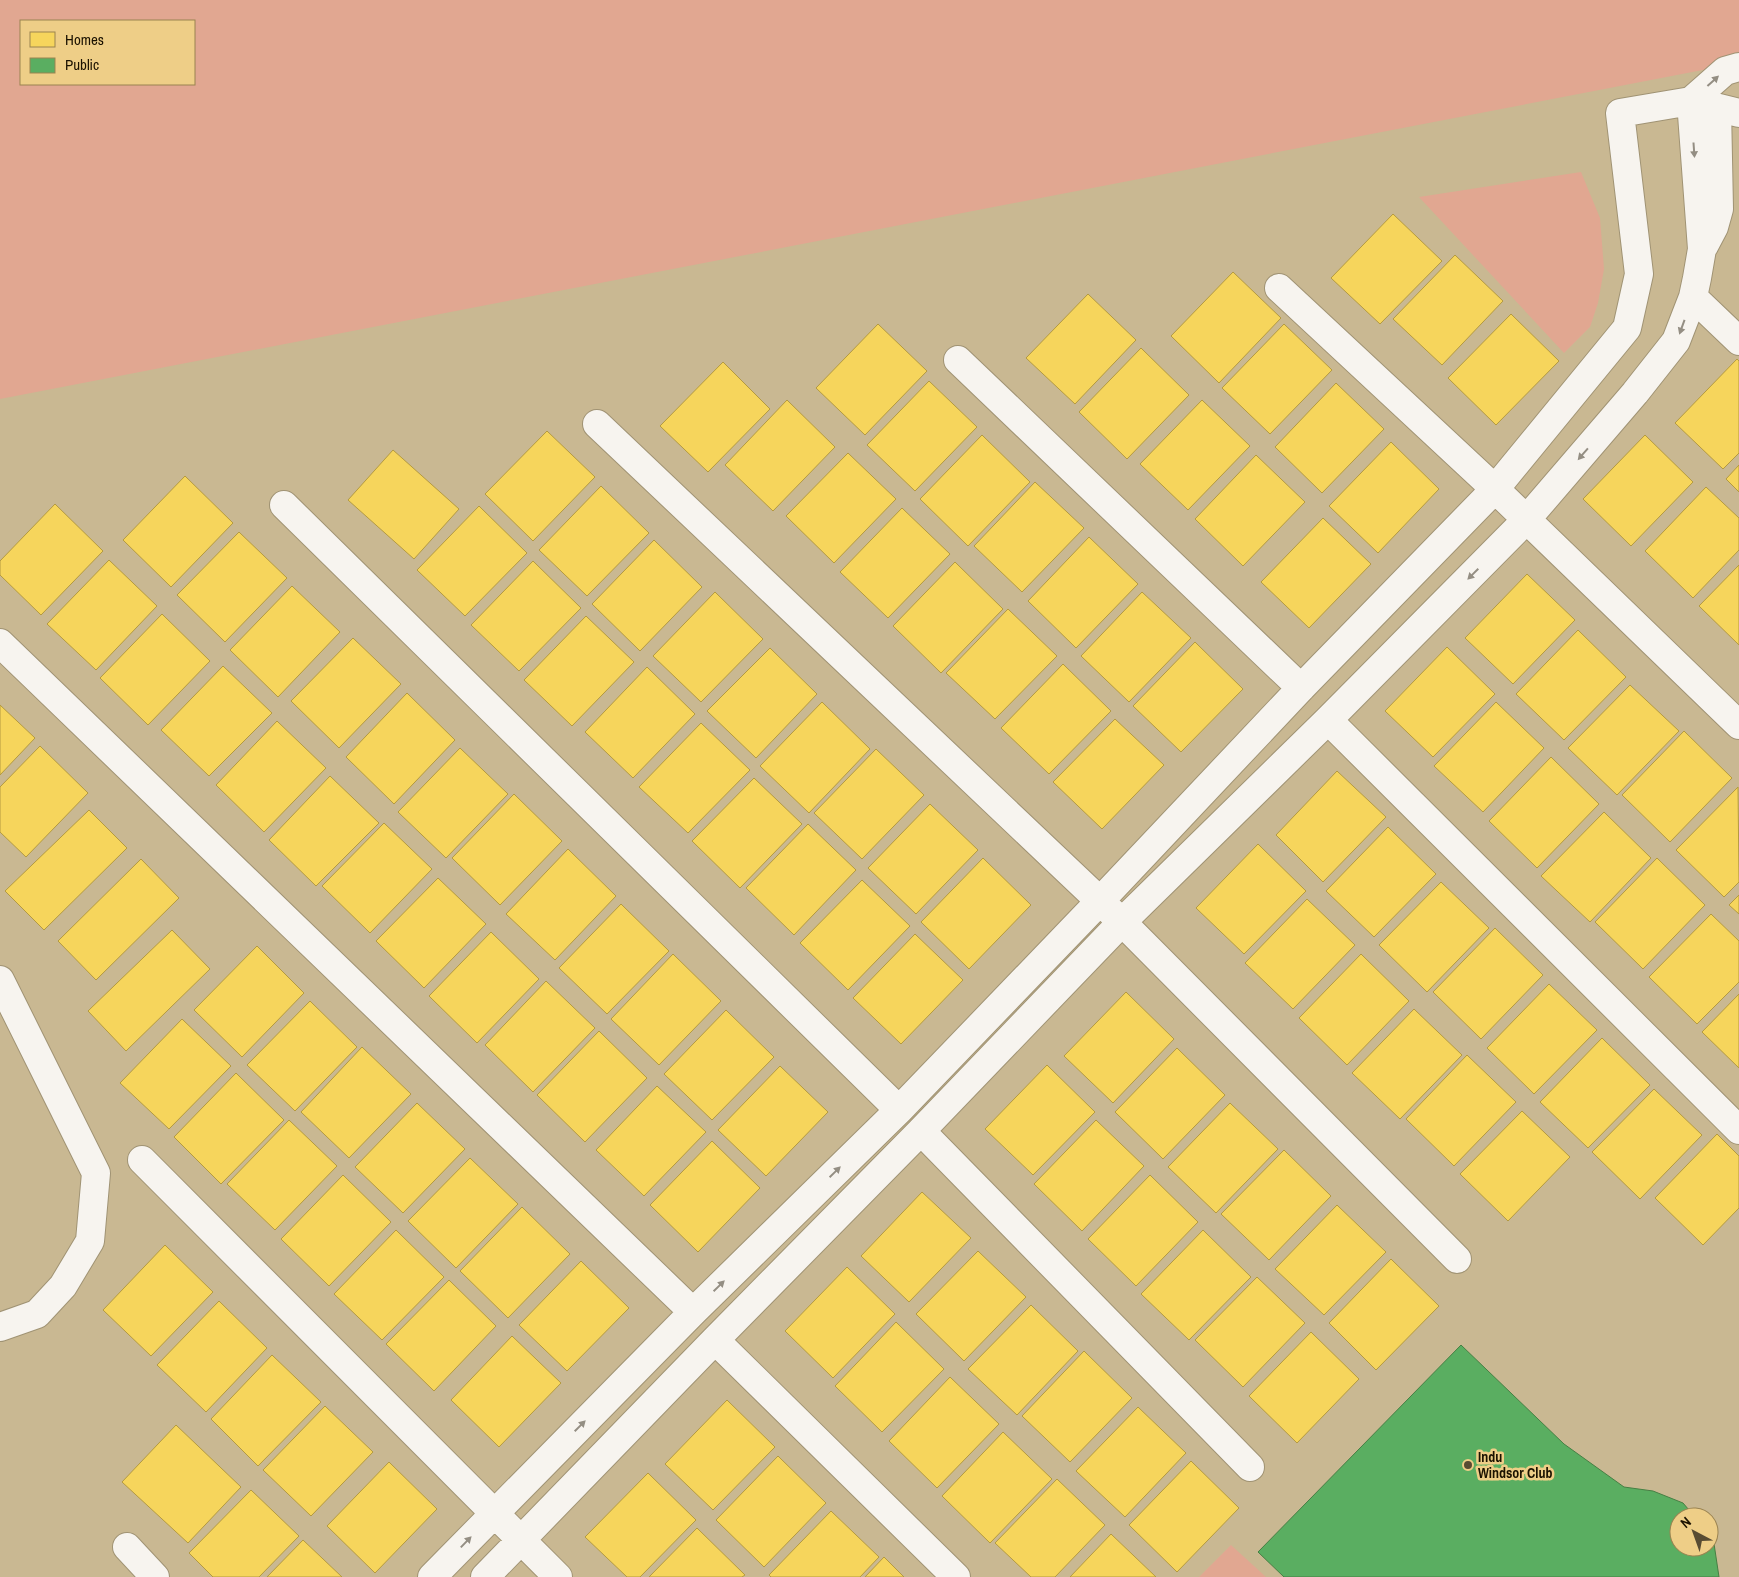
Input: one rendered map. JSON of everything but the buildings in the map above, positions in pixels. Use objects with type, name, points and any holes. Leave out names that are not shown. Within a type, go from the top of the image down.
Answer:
[{"type":"street","points":[[1691,101],[1725,70],[1739,67]]},
{"type":"street","points":[[485,1577],[921,1131],[1122,922],[1328,720],[1526,520],[1635,394],[1676,342],[1693,297],[1702,249],[1691,101]]},
{"type":"street","points":[[432,1577],[693,1312],[899,1110],[1100,902],[1301,688],[1495,489],[1626,328],[1639,274],[1620,112],[1691,101],[1728,110],[1719,208],[1714,228],[1702,249]]},
{"type":"street","points":[[1280,288],[1495,489],[1739,725]]},
{"type":"street","points":[[1693,297],[1739,341]]},
{"type":"street","points":[[958,360],[1301,688]]},
{"type":"street","points":[[596,424],[1122,922],[1457,1259]]},
{"type":"street","points":[[284,505],[899,1110]]},
{"type":"street","points":[[0,643],[693,1312]]},
{"type":"street","points":[[1328,720],[1739,1130]]},
{"type":"street","points":[[0,980],[96,1173],[90,1241],[63,1286],[37,1314],[0,1327]]},
{"type":"street","points":[[921,1131],[1250,1467]]},
{"type":"street","points":[[142,1160],[558,1577]]},
{"type":"street","points":[[715,1340],[956,1577]]},
{"type":"street","points":[[127,1547],[155,1577]]},
{"type":"shaded area","points":[[0,0],[1739,0],[1739,63],[0,399]]},
{"type":"shaded area","points":[[1581,172],[1600,218],[1604,269],[1598,303],[1590,327],[1564,353],[1419,197]]},
{"type":"shaded area","points":[[1231,1545],[1266,1577],[1199,1577]]},
{"type":"place","name":"Indu Windsor Club","points":[[1468,1465]]}]
